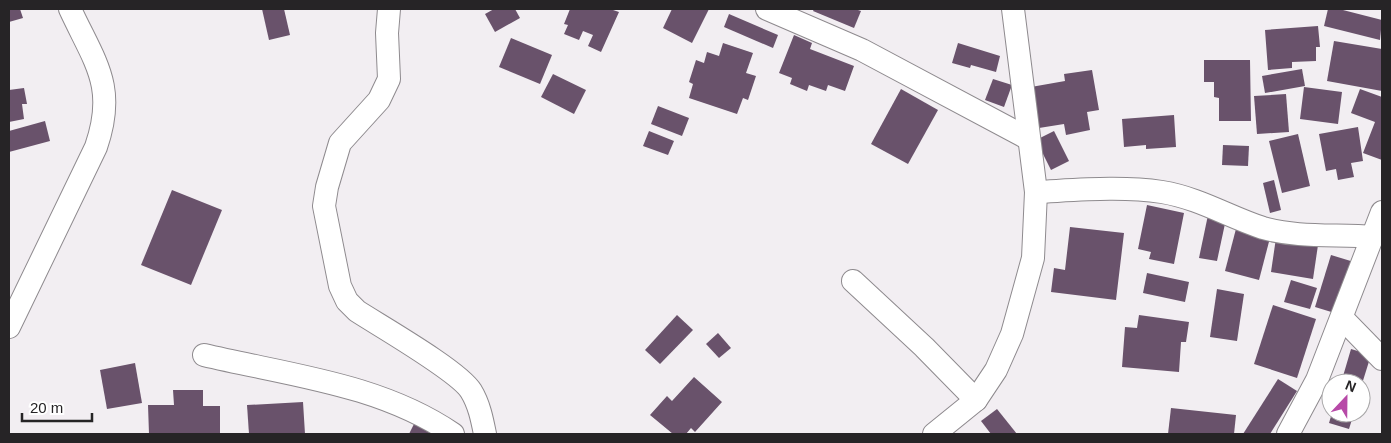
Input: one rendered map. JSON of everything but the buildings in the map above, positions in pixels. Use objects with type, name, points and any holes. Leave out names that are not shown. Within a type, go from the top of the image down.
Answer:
[{"type":"street","points":[[9,327],[96,148],[103,126],[106,102],[101,76],[70,9]]},
{"type":"street","points":[[389,9],[387,33],[389,79],[379,100],[340,143],[327,187],[324,206],[340,286],[346,301],[357,311],[449,372],[470,389],[481,413],[486,434]]},
{"type":"street","points":[[768,9],[862,50],[1029,139]]},
{"type":"street","points":[[934,434],[976,400],[996,370],[1012,334],[1033,258],[1036,192],[1014,9]]},
{"type":"street","points":[[1036,192],[1116,189],[1163,192],[1208,204],[1263,228],[1289,233],[1374,237]]},
{"type":"street","points":[[1288,434],[1317,380],[1374,237],[1382,212]]},
{"type":"street","points":[[853,281],[924,347],[976,400]]},
{"type":"street","points":[[1342,318],[1382,359]]},
{"type":"street","points":[[204,355],[350,388],[383,398],[412,410],[453,434]]}]
